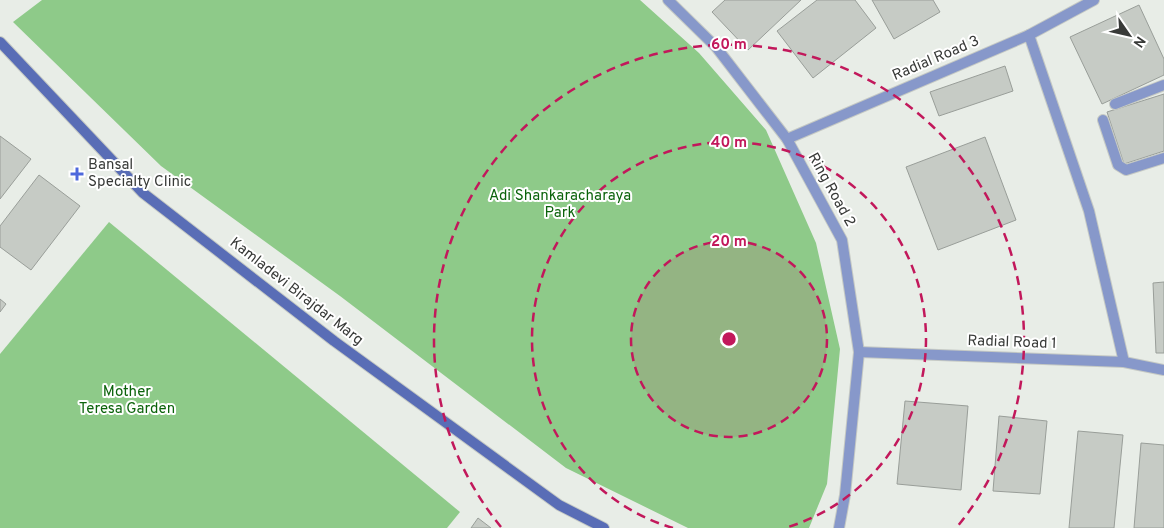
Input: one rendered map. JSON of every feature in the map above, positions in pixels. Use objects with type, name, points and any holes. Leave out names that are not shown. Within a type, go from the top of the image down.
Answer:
[{"type":"street","name":"Ring Road 2","points":[[668,0],[716,47],[787,139],[842,240],[859,352],[845,495],[839,528]]},
{"type":"street","name":"Radial Road 3","points":[[787,139],[1029,35],[1094,0]]},
{"type":"street","points":[[1029,35],[1089,211],[1124,362]]},
{"type":"street","name":"Kamladevi Birajdar Marg","points":[[0,42],[143,193],[334,342],[559,505],[604,528]]},
{"type":"street","points":[[1115,104],[1164,85]]},
{"type":"street","points":[[1103,120],[1118,165],[1126,170],[1164,158]]},
{"type":"street","name":"Radial Road 1","points":[[859,352],[1124,362],[1164,370]]},
{"type":"green space","name":"Adi Shankaracharaya Park","points":[[42,0],[640,0],[699,53],[766,130],[816,243],[840,349],[827,484],[809,528],[688,528],[566,468],[340,296],[161,166],[13,22]]},
{"type":"green space","name":"Mother Teresa Garden","points":[[109,222],[460,512],[447,528],[0,528],[0,354]]},
{"type":"building","points":[[725,0],[801,0],[748,50],[712,12]]},
{"type":"building","points":[[817,0],[855,0],[876,28],[813,78],[777,31]]},
{"type":"building","points":[[872,0],[933,0],[940,12],[894,39]]},
{"type":"building","points":[[1139,5],[1164,59],[1164,75],[1102,104],[1070,37]]},
{"type":"building","points":[[1005,66],[1013,91],[939,116],[930,92]]},
{"type":"building","points":[[1164,94],[1164,151],[1124,164],[1107,112]]},
{"type":"building","points":[[0,136],[31,159],[0,199]]},
{"type":"building","points":[[985,137],[1016,220],[938,250],[906,167]]},
{"type":"building","points":[[39,175],[80,206],[31,270],[0,247],[0,226]]},
{"type":"building","points":[[1164,282],[1164,353],[1156,353],[1153,283]]},
{"type":"building","points":[[0,299],[6,304],[0,312]]},
{"type":"building","points":[[905,401],[968,406],[961,490],[897,484]]},
{"type":"building","points":[[999,416],[1047,421],[1040,494],[993,491]]},
{"type":"building","points":[[1078,431],[1123,435],[1114,528],[1069,528]]},
{"type":"building","points":[[1141,443],[1164,445],[1164,528],[1134,528]]},
{"type":"building","points":[[478,518],[491,528],[471,528]]},
{"type":"place","name":"Bansal Specialty Clinic","points":[[77,174]]}]
